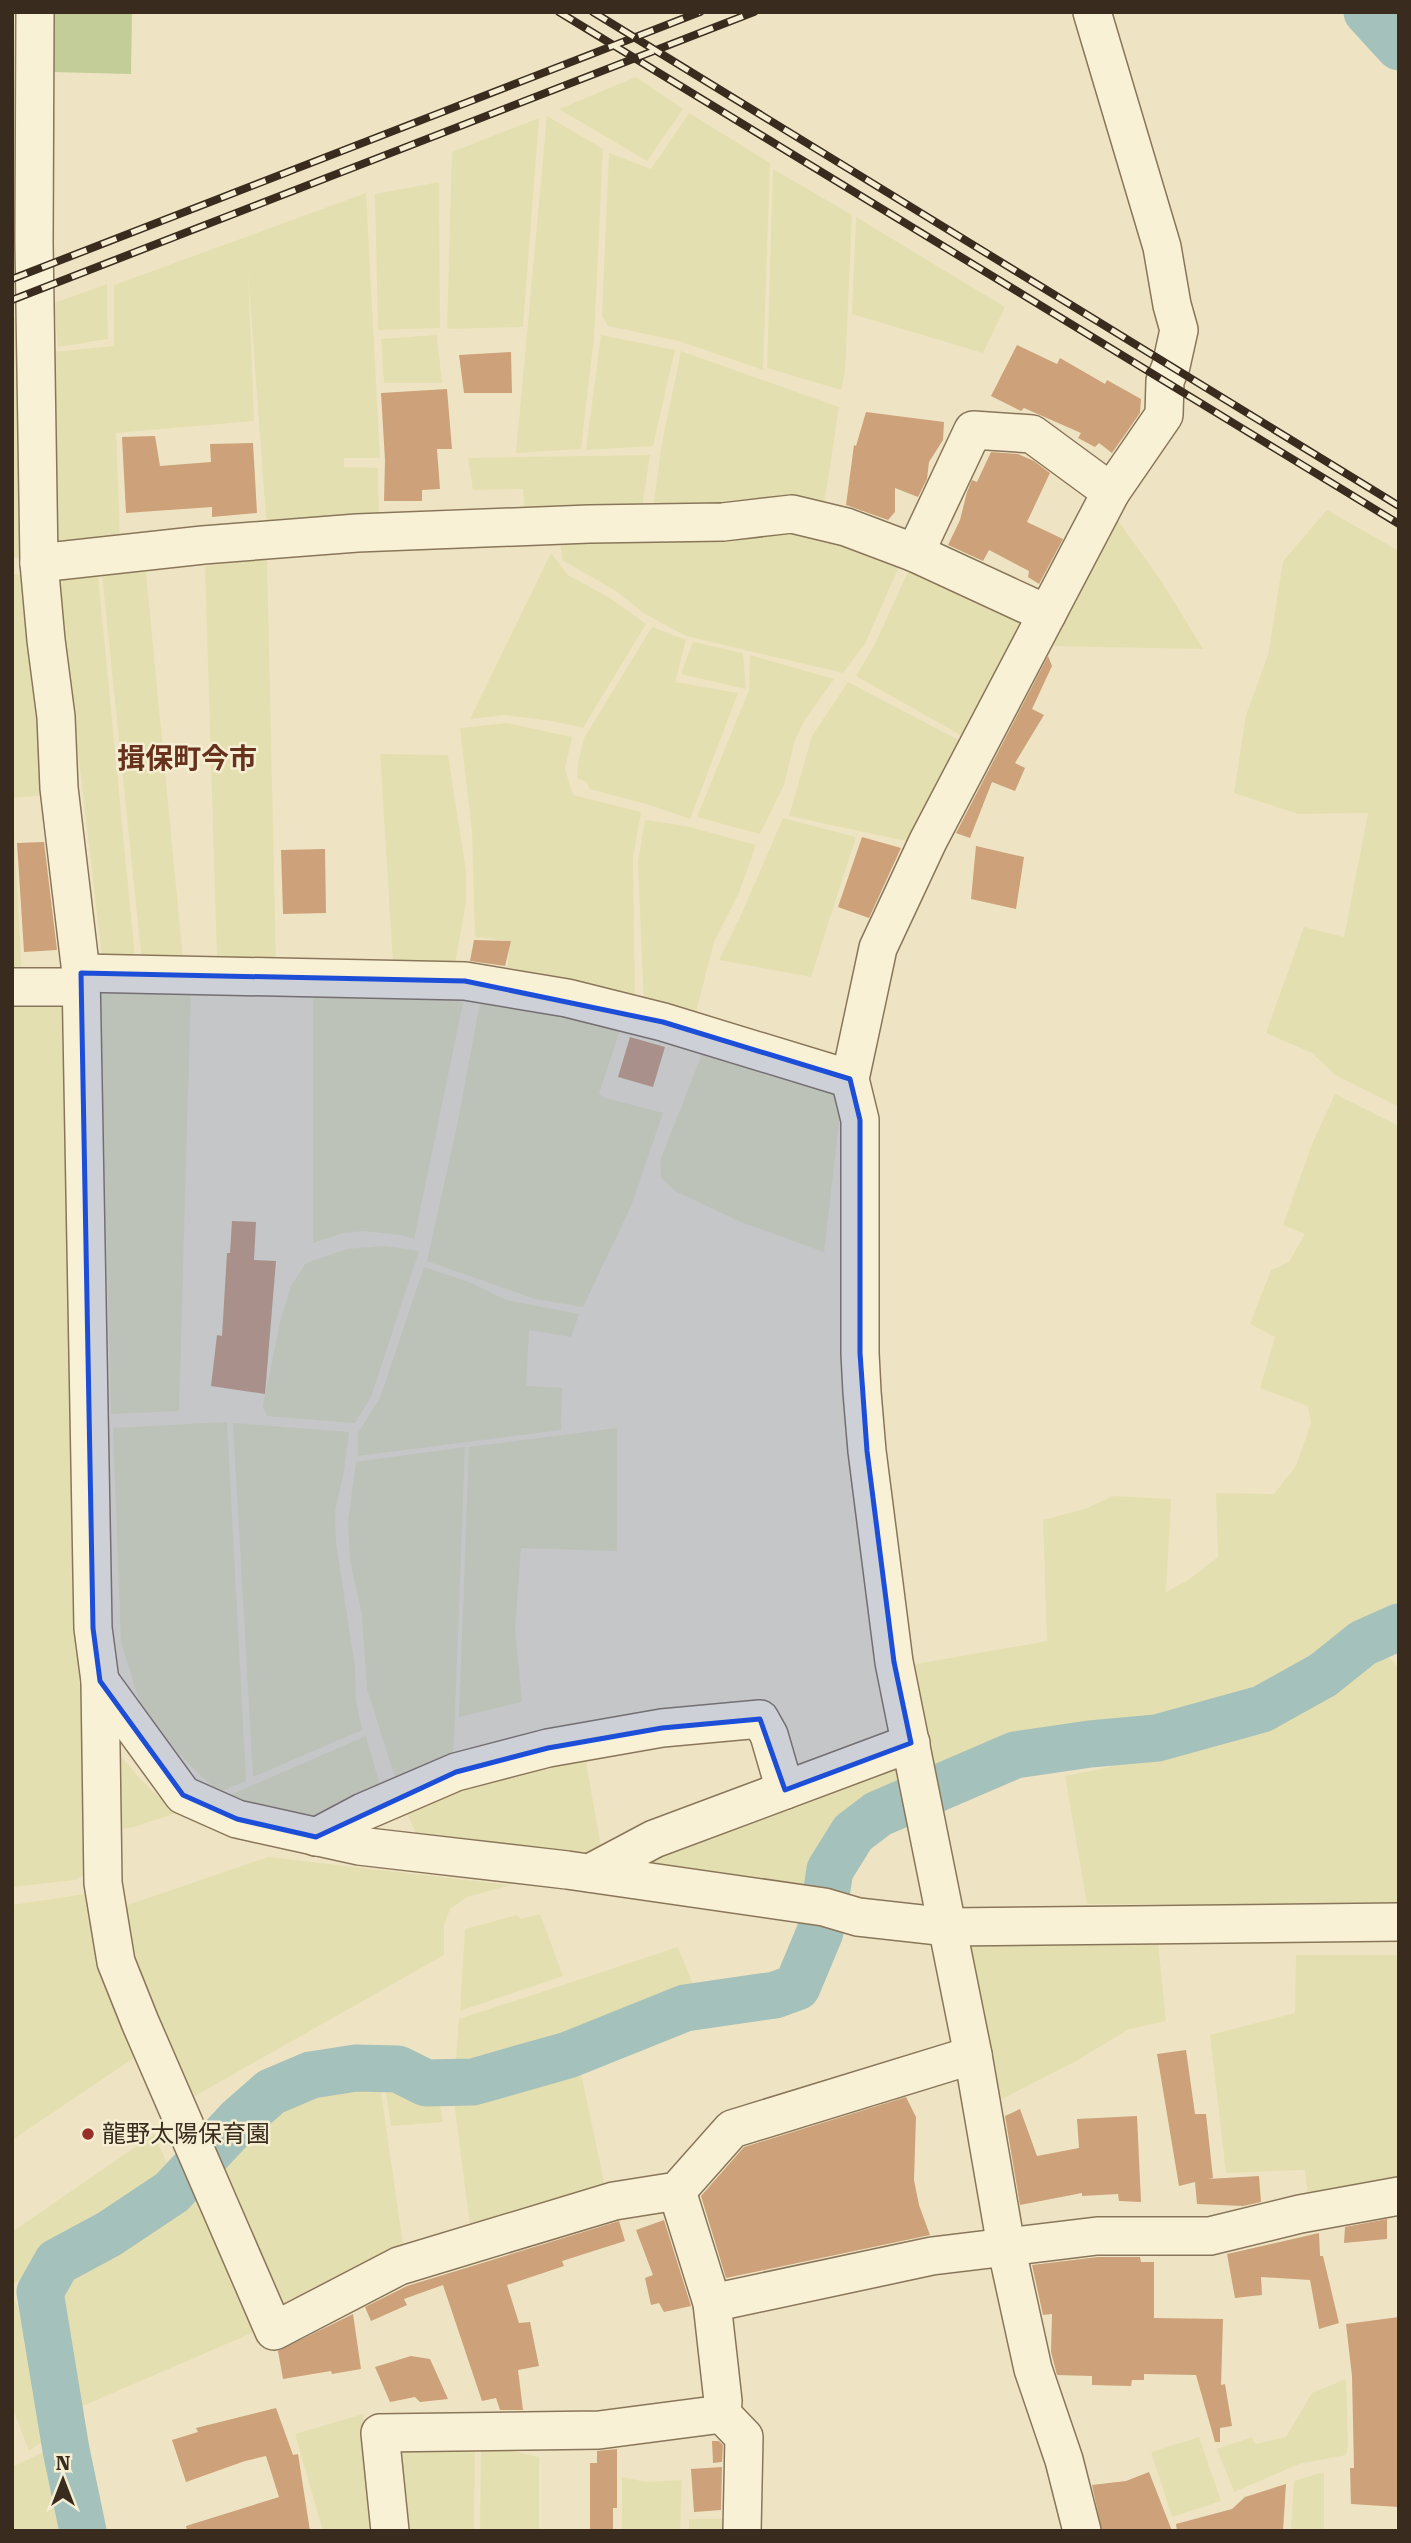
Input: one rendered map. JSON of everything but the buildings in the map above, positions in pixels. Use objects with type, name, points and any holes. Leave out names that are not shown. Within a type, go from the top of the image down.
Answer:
[{"type":"street","points":[[35,12],[23,246],[39,563],[56,718],[59,789],[81,980],[93,1628],[100,1681],[103,1883],[116,1962],[274,2331],[399,2266],[614,2201],[677,2191],[732,2129],[973,2055]]},
{"type":"street","points":[[1082,2531],[1064,2460],[1033,2369],[1006,2246],[973,2055],[894,1662],[867,1451],[860,1353],[860,1120],[850,1079],[878,947],[928,841],[1111,492],[1164,415],[1165,381],[1179,330],[1162,247],[1092,12]]},
{"type":"street","points":[[915,553],[973,430],[1032,434],[1111,492]]},
{"type":"street","points":[[39,563],[203,545],[357,533],[723,522],[792,514],[846,527],[915,553],[1047,614]]},
{"type":"street","points":[[12,987],[81,980],[465,981],[567,998],[663,1022],[850,1079]]},
{"type":"street","points":[[100,1681],[183,1795],[237,1819],[359,1846],[590,1873],[824,1907],[858,1917],[948,1927],[1399,1922]]},
{"type":"street","points":[[316,1837],[363,1812],[456,1772],[548,1748],[662,1728],[760,1719],[769,1735],[785,1790]]},
{"type":"street","points":[[590,1873],[654,1839],[911,1743]]},
{"type":"street","points":[[677,2191],[712,2303],[723,2401],[722,2414],[744,2437],[742,2531]]},
{"type":"street","points":[[712,2303],[932,2256],[1097,2236],[1210,2236],[1300,2214],[1399,2196]]},
{"type":"street","points":[[390,2531],[380,2433],[599,2430],[722,2414]]},
{"type":"highlighted area","points":[[81,973],[465,981],[663,1022],[850,1079],[860,1120],[860,1353],[867,1451],[894,1662],[911,1743],[785,1790],[760,1719],[662,1728],[548,1748],[456,1772],[316,1837],[237,1819],[183,1795],[100,1681],[93,1628]]},
{"type":"shaded area","points":[[636,77],[683,109],[647,161],[559,109]]},
{"type":"shaded area","points":[[689,113],[770,163],[763,370],[679,341],[608,326],[602,316],[609,153],[651,169]]},
{"type":"shaded area","points":[[547,116],[603,149],[594,337],[581,449],[516,453]]},
{"type":"shaded area","points":[[539,118],[523,327],[447,329],[452,152]]},
{"type":"shaded area","points":[[773,169],[852,215],[845,373],[841,390],[767,368]]},
{"type":"shaded area","points":[[439,182],[440,328],[378,330],[375,194]]},
{"type":"shaded area","points":[[366,193],[380,458],[344,458],[344,467],[378,468],[379,523],[267,531],[248,271],[254,421],[116,433],[120,541],[58,545],[53,352],[114,346],[114,285]]},
{"type":"shaded area","points":[[856,217],[1005,307],[983,353],[852,314]]},
{"type":"shaded area","points":[[107,284],[108,339],[58,347],[54,303]]},
{"type":"shaded area","points":[[17,317],[20,558],[12,557],[12,319]]},
{"type":"shaded area","points":[[437,335],[442,383],[384,383],[381,339]]},
{"type":"shaded area","points":[[601,335],[675,350],[653,446],[586,450]]},
{"type":"shaded area","points":[[681,351],[839,407],[823,512],[653,510],[661,448]]},
{"type":"shaded area","points":[[650,455],[642,508],[525,513],[523,489],[473,490],[468,458]]},
{"type":"shaded area","points":[[1327,510],[1399,551],[1399,1107],[1335,1075],[1312,1053],[1266,1033],[1304,927],[1344,937],[1368,813],[1298,814],[1234,793],[1246,715],[1268,655],[1283,561]]},
{"type":"shaded area","points":[[1111,511],[1162,582],[1203,649],[1049,646]]},
{"type":"shaded area","points":[[793,530],[902,560],[865,644],[843,673],[686,636],[645,614],[616,591],[562,560],[560,538]]},
{"type":"shaded area","points":[[551,553],[568,575],[610,598],[646,624],[583,728],[505,715],[470,719]]},
{"type":"shaded area","points":[[267,559],[276,962],[217,959],[205,566]]},
{"type":"shaded area","points":[[911,565],[1033,619],[971,741],[856,676],[875,644]]},
{"type":"shaded area","points":[[146,572],[183,959],[142,963],[102,575]]},
{"type":"shaded area","points":[[12,574],[25,575],[46,795],[12,798]]},
{"type":"shaded area","points":[[98,575],[135,958],[102,958],[58,579]]},
{"type":"shaded area","points":[[652,627],[686,640],[675,682],[738,693],[690,819],[590,789],[586,782],[577,778],[584,738]]},
{"type":"shaded area","points":[[693,642],[743,653],[746,689],[681,674]]},
{"type":"shaded area","points":[[750,655],[834,679],[805,720],[795,740],[784,785],[760,834],[697,817],[749,690]]},
{"type":"shaded area","points":[[848,682],[968,745],[920,844],[789,816],[812,736]]},
{"type":"shaded area","points":[[507,723],[572,737],[565,769],[573,795],[641,812],[633,858],[635,1005],[507,973],[510,941],[475,937],[472,832],[460,728]]},
{"type":"shaded area","points":[[380,754],[448,755],[466,871],[466,903],[454,969],[393,964]]},
{"type":"shaded area","points":[[12,798],[22,976],[12,976]]},
{"type":"shaded area","points":[[783,818],[856,837],[811,977],[719,960]]},
{"type":"shaded area","points":[[645,820],[686,826],[756,845],[739,893],[714,942],[694,1020],[644,1007],[638,862]]},
{"type":"shaded area","points":[[191,984],[179,1411],[111,1414],[100,985]]},
{"type":"shaded area","points":[[313,988],[464,998],[414,1239],[364,1231],[343,1233],[313,1243]]},
{"type":"shaded area","points":[[62,997],[76,1628],[81,1661],[91,1871],[75,1880],[12,1887],[12,998]]},
{"type":"shaded area","points":[[481,998],[622,1024],[599,1093],[602,1097],[663,1113],[631,1206],[583,1307],[535,1299],[427,1261],[457,1126]]},
{"type":"shaded area","points":[[704,1049],[843,1088],[824,1252],[741,1222],[675,1191],[661,1178],[660,1161]]},
{"type":"shaded area","points":[[1335,1094],[1399,1126],[1399,1616],[1366,1624],[1336,1643],[1299,1675],[1251,1702],[1169,1726],[1066,1735],[1012,1749],[940,1776],[925,1765],[905,1666],[1047,1641],[1043,1520],[1085,1509],[1113,1496],[1171,1499],[1166,1592],[1191,1578],[1218,1557],[1216,1493],[1274,1494],[1296,1466],[1311,1423],[1308,1406],[1260,1388],[1275,1337],[1250,1324],[1271,1270],[1289,1262],[1305,1234],[1283,1225],[1312,1144]]},
{"type":"shaded area","points":[[384,1246],[419,1251],[371,1397],[355,1423],[267,1416],[263,1406],[280,1322],[291,1286],[306,1263],[348,1249]]},
{"type":"shaded area","points":[[424,1267],[469,1282],[506,1300],[579,1314],[571,1337],[529,1330],[526,1386],[562,1388],[561,1430],[358,1456],[358,1433],[380,1398]]},
{"type":"shaded area","points":[[227,1422],[246,1781],[224,1790],[216,1790],[181,1756],[139,1700],[121,1642],[113,1428]]},
{"type":"shaded area","points":[[233,1423],[349,1432],[335,1511],[336,1544],[362,1730],[253,1777]]},
{"type":"shaded area","points":[[617,1428],[617,1551],[521,1548],[515,1629],[522,1702],[459,1717],[469,1447]]},
{"type":"shaded area","points":[[465,1447],[453,1763],[398,1787],[367,1689],[362,1615],[350,1561],[348,1521],[356,1462]]},
{"type":"shaded area","points":[[1378,1646],[1399,1668],[1399,1905],[1087,1904],[1065,1776],[1110,1767],[1120,1752],[1188,1744],[1243,1731],[1314,1698]]},
{"type":"shaded area","points":[[366,1736],[383,1796],[311,1826],[228,1796]]},
{"type":"shaded area","points":[[115,1749],[140,1779],[176,1813],[131,1828],[116,1829]]},
{"type":"shaded area","points":[[584,1750],[602,1853],[589,1862],[416,1834],[404,1806]]},
{"type":"shaded area","points":[[900,1751],[913,1785],[845,1823],[829,1842],[816,1886],[623,1861]]},
{"type":"shaded area","points":[[268,1857],[511,1885],[467,1897],[450,1909],[444,1926],[444,1955],[188,2100],[156,2037],[119,1908]]},
{"type":"shaded area","points":[[92,1893],[95,1963],[137,2056],[12,2140],[12,1905]]},
{"type":"shaded area","points":[[540,1914],[563,1976],[460,2011],[465,1929],[517,1915],[521,1919]]},
{"type":"shaded area","points":[[977,1939],[1158,1942],[1166,2021],[1129,2029],[1078,2060],[1000,2100],[992,2098],[964,1953]]},
{"type":"shaded area","points":[[678,1947],[700,2002],[663,2013],[567,2051],[477,2074],[455,2071],[459,2019]]},
{"type":"shaded area","points":[[1296,1955],[1399,1955],[1399,2182],[1308,2199],[1305,2170],[1226,2173],[1210,2035],[1295,2013]]},
{"type":"shaded area","points":[[579,2063],[607,2196],[470,2226],[453,2094]]},
{"type":"shaded area","points":[[379,2078],[405,2258],[276,2313],[215,2165],[269,2110],[302,2090],[342,2079]]},
{"type":"shaded area","points":[[394,2079],[437,2090],[443,2122],[391,2126],[384,2080]]},
{"type":"shaded area","points":[[154,2134],[174,2179],[12,2285],[12,2232]]},
{"type":"shaded area","points":[[197,2184],[257,2321],[252,2333],[71,2411],[52,2292],[55,2279],[60,2270],[160,2213]]},
{"type":"shaded area","points":[[12,2295],[43,2363],[55,2433],[29,2451],[12,2406]]},
{"type":"shaded area","points":[[1346,2379],[1346,2455],[1299,2464],[1234,2492],[1217,2449],[1252,2437],[1255,2444],[1286,2437],[1312,2393]]},
{"type":"shaded area","points":[[363,2414],[378,2486],[376,2531],[323,2531],[295,2434]]},
{"type":"shaded area","points":[[1199,2437],[1221,2501],[1172,2517],[1151,2452]]},
{"type":"shaded area","points":[[475,2443],[474,2531],[405,2531],[391,2445]]},
{"type":"shaded area","points":[[481,2443],[514,2443],[513,2451],[539,2457],[539,2531],[480,2531]]},
{"type":"shaded area","points":[[56,2446],[68,2531],[12,2531],[12,2467]]},
{"type":"shaded area","points":[[1324,2472],[1324,2531],[1291,2531],[1294,2481]]},
{"type":"shaded area","points":[[622,2477],[646,2482],[682,2480],[680,2531],[622,2531]]},
{"type":"shaded area","points":[[689,2519],[733,2519],[733,2531],[689,2531]]},
{"type":"green space","points":[[52,12],[132,12],[131,74],[52,72]]},
{"type":"waterway","points":[[1367,12],[1399,47]]},
{"type":"waterway","points":[[83,2531],[66,2450],[40,2292],[57,2262],[109,2234],[172,2192],[238,2121],[271,2092],[311,2075],[356,2068],[398,2069],[426,2083],[473,2082],[568,2055],[685,2008],[775,1995],[797,1987],[820,1932],[830,1870],[853,1833],[878,1814],[1015,1755],[1157,1738],[1262,1709],[1323,1675],[1363,1643],[1399,1627]]},
{"type":"railway","points":[[559,12],[1399,524]]},
{"type":"railway","points":[[593,12],[1399,506]]},
{"type":"railway","points":[[12,279],[700,12]]},
{"type":"railway","points":[[12,300],[754,12]]},
{"type":"place","name":"龍野太陽保育園","points":[[88,2134]]},
{"type":"district","name":"揖保町今市","points":[[187,758]]}]
